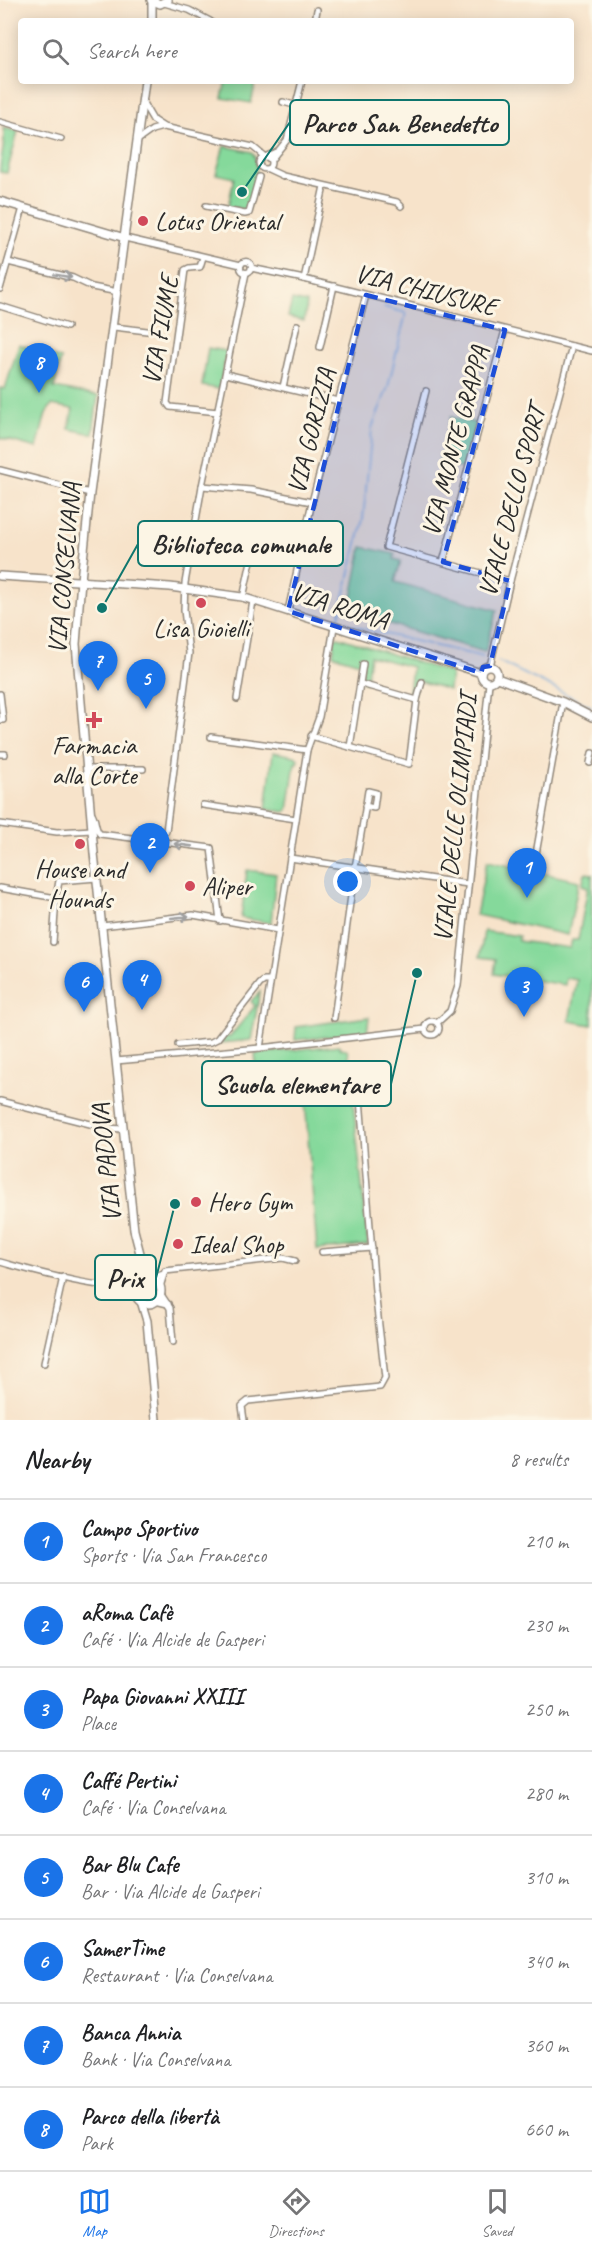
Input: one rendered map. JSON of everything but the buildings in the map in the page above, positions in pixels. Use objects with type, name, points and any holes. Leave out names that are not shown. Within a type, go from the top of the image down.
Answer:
[{"type":"main road","points":[[153,18],[151,1],[164,2],[155,18]]},
{"type":"main road","name":"VIA CONSELVANA","points":[[116,1061],[76,658],[90,493],[114,327],[145,84]]},
{"type":"main road","points":[[0,201],[125,238]]},
{"type":"main road","name":"VIA ROMA","points":[[0,576],[185,588],[243,598],[481,673]]},
{"type":"main road","points":[[490,666],[497,670],[497,678],[489,683],[484,681],[481,673],[483,669],[490,666]]},
{"type":"main road","points":[[497,678],[563,702],[592,717]]},
{"type":"main road","name":"VIA PADOVA","points":[[116,1061],[134,1230],[142,1261],[150,1278]]},
{"type":"main road","name":"VIA PADOVA","points":[[138,1283],[142,1261]]},
{"type":"main road","points":[[147,1321],[160,1290],[156,1281],[150,1278],[138,1283],[135,1292],[147,1321],[156,1420]]},
{"type":"main road","points":[[139,1299],[154,1302]]},
{"type":"street","points":[[179,0],[189,10]]},
{"type":"street","points":[[164,2],[204,18]]},
{"type":"street","points":[[316,18],[317,10]]},
{"type":"street","points":[[206,206],[249,213],[259,177],[287,140],[301,84]]},
{"type":"street","points":[[284,102],[357,122]]},
{"type":"street","points":[[142,103],[153,120],[164,127],[253,147],[265,157],[266,165]]},
{"type":"street","points":[[0,122],[61,139]]},
{"type":"street","points":[[138,141],[152,130],[164,127]]},
{"type":"street","points":[[253,147],[266,165],[283,176],[397,202],[401,206]]},
{"type":"street","points":[[265,157],[278,151]]},
{"type":"street","points":[[304,279],[324,186]]},
{"type":"street","points":[[0,289],[22,208]]},
{"type":"street","name":"VIA CHIUSURE","points":[[125,238],[241,265],[248,263],[248,271],[304,279],[592,351]]},
{"type":"street","name":"VIA FIUME","points":[[203,257],[200,267],[185,270],[167,403],[170,407],[218,412]]},
{"type":"street","points":[[8,262],[73,278],[92,287],[118,292]]},
{"type":"street","points":[[166,831],[189,653],[184,610],[185,588],[202,486],[248,271]]},
{"type":"street","points":[[320,347],[334,286]]},
{"type":"street","name":"VIA GORIZIA","points":[[288,612],[312,502],[366,295]]},
{"type":"street","points":[[0,306],[67,327]]},
{"type":"street","points":[[283,387],[297,325]]},
{"type":"street","points":[[114,327],[147,331]]},
{"type":"street","name":"VIA MONTE GRAPPA","points":[[443,562],[505,330]]},
{"type":"street","name":"VIALE DELLO SPORT","points":[[490,666],[572,346]]},
{"type":"street","points":[[226,374],[338,401]]},
{"type":"street","name":"VIA MONTE GRAPPA","points":[[426,391],[386,547],[510,581]]},
{"type":"street","points":[[0,470],[90,493]]},
{"type":"street","points":[[202,486],[251,490],[312,502]]},
{"type":"street","points":[[243,598],[252,561]]},
{"type":"street","points":[[237,699],[253,601]]},
{"type":"street","points":[[260,1048],[307,750],[319,717],[334,627]]},
{"type":"street","points":[[350,747],[363,664]]},
{"type":"street","points":[[311,736],[409,764],[417,700],[422,682]]},
{"type":"street","name":"VIALE DELLE OLIMPIADI","points":[[437,1023],[450,1011],[456,996],[489,683]]},
{"type":"street","points":[[361,684],[417,700]]},
{"type":"street","points":[[0,694],[3,720],[0,720]]},
{"type":"street","points":[[536,854],[563,702]]},
{"type":"street","points":[[211,737],[307,750]]},
{"type":"street","points":[[590,763],[592,753]]},
{"type":"street","points":[[86,769],[143,769]]},
{"type":"street","points":[[203,805],[296,819]]},
{"type":"street","points":[[334,1018],[365,806]]},
{"type":"street","points":[[90,812],[95,817],[100,834],[211,848],[219,921]]},
{"type":"street","points":[[0,824],[57,832],[92,830]]},
{"type":"street","points":[[290,858],[468,884]]},
{"type":"street","points":[[53,942],[59,881],[97,878]]},
{"type":"street","points":[[0,888],[57,898]]},
{"type":"street","points":[[102,926],[193,915],[278,930]]},
{"type":"street","points":[[178,1044],[211,1042],[217,1039],[264,981],[270,985]]},
{"type":"street","points":[[429,1022],[437,1023],[440,1029],[436,1035],[428,1035],[425,1029],[429,1022]]},
{"type":"street","points":[[116,1061],[260,1048],[425,1029]]},
{"type":"street","points":[[243,1420],[242,1406],[248,1401],[380,1387],[385,1378],[360,1098]]},
{"type":"street","points":[[0,1101],[106,1128],[123,1129]]},
{"type":"street","points":[[322,1252],[372,1248]]},
{"type":"street","points":[[150,1278],[164,1274],[165,1271],[241,1261],[283,1258],[295,1261]]},
{"type":"street","points":[[0,1262],[104,1285],[127,1288],[138,1283]]},
{"type":"street","points":[[164,1274],[160,1290],[168,1304],[173,1342]]},
{"type":"street","points":[[44,1363],[63,1277]]},
{"type":"street","points":[[104,1285],[139,1299]]},
{"type":"street","points":[[154,1302],[168,1304]]},
{"type":"highlighted area","points":[[366,295],[505,330],[443,562],[510,581],[490,666],[483,667],[481,673],[288,611]]},
{"type":"green space","points":[[225,84],[255,84],[251,103],[222,98]]},
{"type":"green space","points":[[3,128],[18,131],[7,173],[0,172]]},
{"type":"green space","points":[[224,146],[252,152],[255,158],[255,180],[248,210],[228,207],[234,178],[216,174]]},
{"type":"green space","points":[[292,300],[307,303],[304,321],[288,317]]},
{"type":"green space","points":[[19,344],[61,359],[54,388],[98,396],[93,434],[69,429],[73,409],[52,405],[46,413],[37,448],[0,438],[0,388],[5,389]]},
{"type":"green space","points":[[208,348],[227,351],[219,389],[202,386]]},
{"type":"green space","points":[[451,417],[476,423],[464,469],[439,462]]},
{"type":"green space","points":[[362,547],[395,554],[394,559],[401,561],[395,582],[497,610],[485,652],[353,613],[350,608]]},
{"type":"green space","points":[[338,637],[451,673],[449,690],[416,680],[413,695],[409,694],[412,667],[370,656],[366,682],[362,681],[363,664],[333,655],[335,638]]},
{"type":"green space","points":[[273,752],[295,756],[298,759],[295,763],[288,810],[285,812],[266,809]]},
{"type":"green space","points":[[487,861],[579,881],[568,935],[476,915]]},
{"type":"green space","points":[[247,870],[276,874],[271,923],[241,918]]},
{"type":"green space","points":[[585,873],[592,874],[592,1025],[569,1021],[577,980],[566,978],[565,985],[494,974],[496,959],[480,957],[484,931],[519,936],[518,941],[570,948],[572,940],[578,940],[588,887],[582,885]]},
{"type":"green space","points":[[260,992],[251,1040],[220,1043],[226,1035],[229,1038],[255,1006],[251,1001]]},
{"type":"green space","points":[[369,1017],[367,1033],[295,1040],[296,1027]]},
{"type":"green space","points":[[339,1045],[348,1053],[368,1245],[317,1250],[304,1087],[259,1092],[255,1054]]},
{"type":"waterway","points":[[384,307],[406,313],[388,387],[372,428],[363,519],[339,617],[340,621],[364,629],[483,657]]},
{"type":"waterway","points":[[498,661],[592,707]]},
{"type":"place","name":"Parco San Benedetto","points":[[242,192]]},
{"type":"place","name":"Lotus Oriental","points":[[143,221]]},
{"type":"place","name":"Parco della libertà","points":[[39,393]]},
{"type":"place","name":"Lisa Gioielli","points":[[201,603]]},
{"type":"place","name":"Biblioteca comunale","points":[[102,608]]},
{"type":"place","name":"Banca Annia","points":[[98,691]]},
{"type":"place","name":"Bar Blu Cafe","points":[[146,709]]},
{"type":"place","name":"Farmacia alla Corte","points":[[94,720]]},
{"type":"place","name":"House and Hounds","points":[[80,844]]},
{"type":"place","name":"aRoma Cafè","points":[[150,873]]},
{"type":"place","name":"Aliper","points":[[190,886]]},
{"type":"place","name":"Campo Sportivo","points":[[527,898]]},
{"type":"place","name":"Scuola elementare","points":[[417,973]]},
{"type":"place","name":"Caffé Pertini","points":[[142,1010]]},
{"type":"place","name":"SamerTime","points":[[84,1012]]},
{"type":"place","name":"Papa Giovanni XXIII","points":[[524,1017]]},
{"type":"place","name":"Hero Gym","points":[[196,1202]]},
{"type":"place","name":"Prix","points":[[175,1204]]},
{"type":"place","name":"Ideal Shop","points":[[178,1244]]}]
